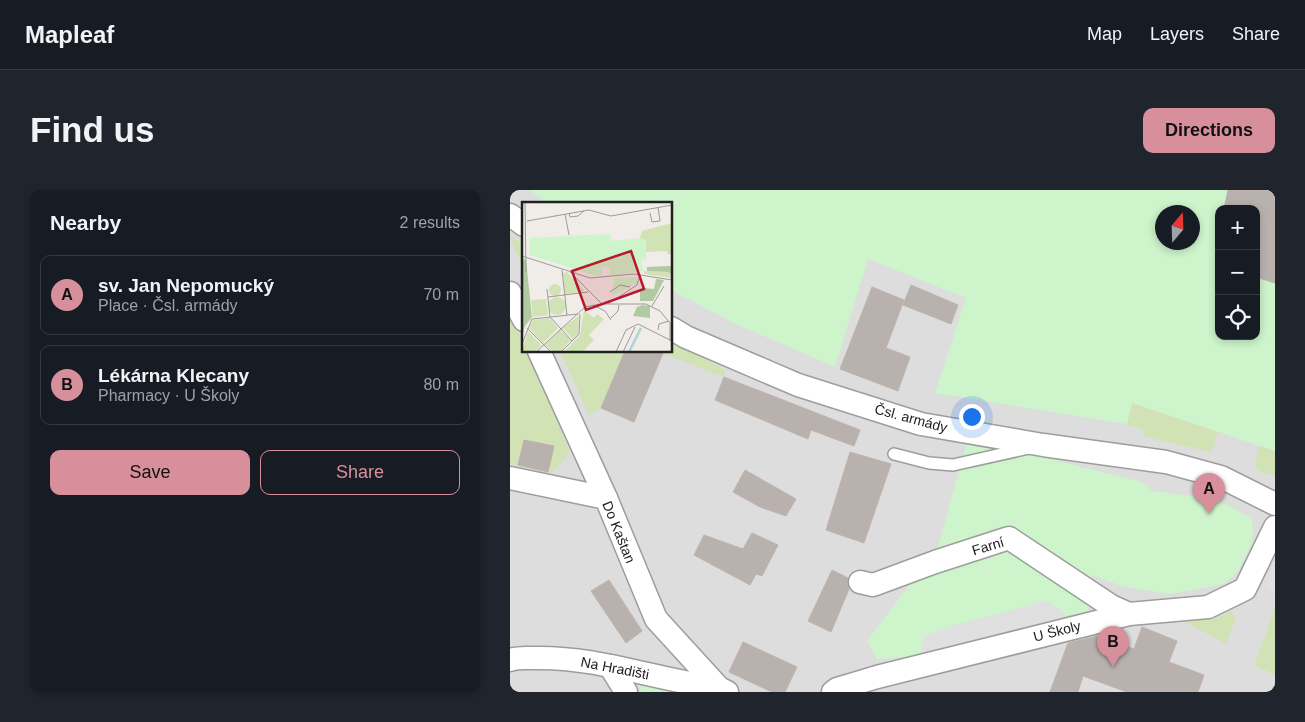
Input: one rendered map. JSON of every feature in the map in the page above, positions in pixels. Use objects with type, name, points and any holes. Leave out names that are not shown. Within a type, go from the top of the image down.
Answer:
[{"type":"street","points":[[510,215],[522,224]]},
{"type":"street","points":[[510,293],[522,316]]},
{"type":"street","name":"Čsl. armády","points":[[672,329],[686,337],[798,385],[921,424],[1043,445],[1166,462],[1221,477],[1275,504]]},
{"type":"street","name":"Do Kaštan","points":[[539,352],[606,498],[656,619],[723,690]]},
{"type":"street","points":[[510,478],[606,498]]},
{"type":"street","name":"U Školy","points":[[833,692],[837,689],[877,677],[1129,614],[1208,607],[1243,591],[1275,527]]},
{"type":"street","name":"Farní","points":[[860,582],[873,585],[1009,538],[1111,606],[1129,614]]},
{"type":"street","name":"Na Hradišti","points":[[510,660],[513,658],[544,658],[579,661],[610,666],[690,685],[723,690]]},
{"type":"street","points":[[610,666],[626,692]]},
{"type":"lane","points":[[894,454],[929,463],[953,465],[1043,445]]},
{"type":"shaded area","points":[[510,190],[1275,190],[1275,692],[510,692]]},
{"type":"shaded area","points":[[1275,560],[1275,591],[1265,587]]},
{"type":"shaded area","points":[[1046,601],[1063,611],[1064,621],[921,656],[923,637],[938,630]]},
{"type":"green space","points":[[529,190],[1275,190],[1275,451],[1132,403],[1127,424],[935,393],[966,298],[868,259],[835,367],[736,324],[672,291],[672,202],[545,202]]},
{"type":"green space","points":[[510,236],[522,244],[522,265]]},
{"type":"green space","points":[[510,314],[522,338],[522,352],[528,352],[569,450],[567,456],[552,473],[510,464]]},
{"type":"green space","points":[[672,342],[725,370],[724,377],[659,352],[672,352]]},
{"type":"green space","points":[[560,352],[625,352],[601,408],[589,415]]},
{"type":"green space","points":[[1132,403],[1218,432],[1213,448],[1209,452],[1143,436],[1143,430],[1127,424]]},
{"type":"green space","points":[[968,439],[1142,482],[1152,491],[1215,499],[1252,518],[1253,532],[1250,547],[1238,571],[1224,584],[1169,594],[1122,586],[1092,575],[1088,612],[1064,616],[1063,611],[1045,601],[938,630],[921,656],[877,659],[867,641],[938,547]]},
{"type":"green space","points":[[1259,446],[1275,451],[1275,476],[1258,471],[1255,464]]},
{"type":"green space","points":[[1275,609],[1275,675],[1254,665]]},
{"type":"green space","points":[[1231,611],[1236,619],[1226,644],[1183,621],[1215,619]]},
{"type":"green space","points":[[647,683],[688,692],[640,692],[640,686]]},
{"type":"building","points":[[1228,190],[1275,190],[1275,283],[1260,278],[1260,205],[1225,205]]},
{"type":"building","points":[[911,285],[958,305],[951,324],[903,305]]},
{"type":"building","points":[[872,287],[904,300],[886,348],[910,357],[898,391],[840,369]]},
{"type":"building","points":[[625,352],[664,352],[634,422],[601,408]]},
{"type":"building","points":[[724,377],[860,430],[854,446],[811,430],[808,439],[715,400]]},
{"type":"building","points":[[524,440],[554,446],[548,472],[518,465]]},
{"type":"building","points":[[850,452],[891,464],[864,543],[826,530]]},
{"type":"building","points":[[745,470],[796,499],[786,516],[760,507],[733,492]]},
{"type":"building","points":[[752,533],[778,545],[762,576],[756,574],[750,585],[694,555],[704,535],[743,549]]},
{"type":"building","points":[[832,570],[848,578],[847,585],[849,589],[831,632],[808,621]]},
{"type":"building","points":[[609,580],[642,631],[626,643],[591,591]]},
{"type":"building","points":[[1142,627],[1177,641],[1169,662],[1204,675],[1198,692],[1127,692],[1083,676],[1078,692],[1050,692],[1068,643],[1097,636],[1134,649]]},
{"type":"building","points":[[743,642],[797,667],[785,692],[772,692],[729,672]]},
{"type":"place","name":"sv. Jan Nepomucký","points":[[1209,514]]},
{"type":"place","name":"Lékárna Klecany","points":[[1113,667]]}]
